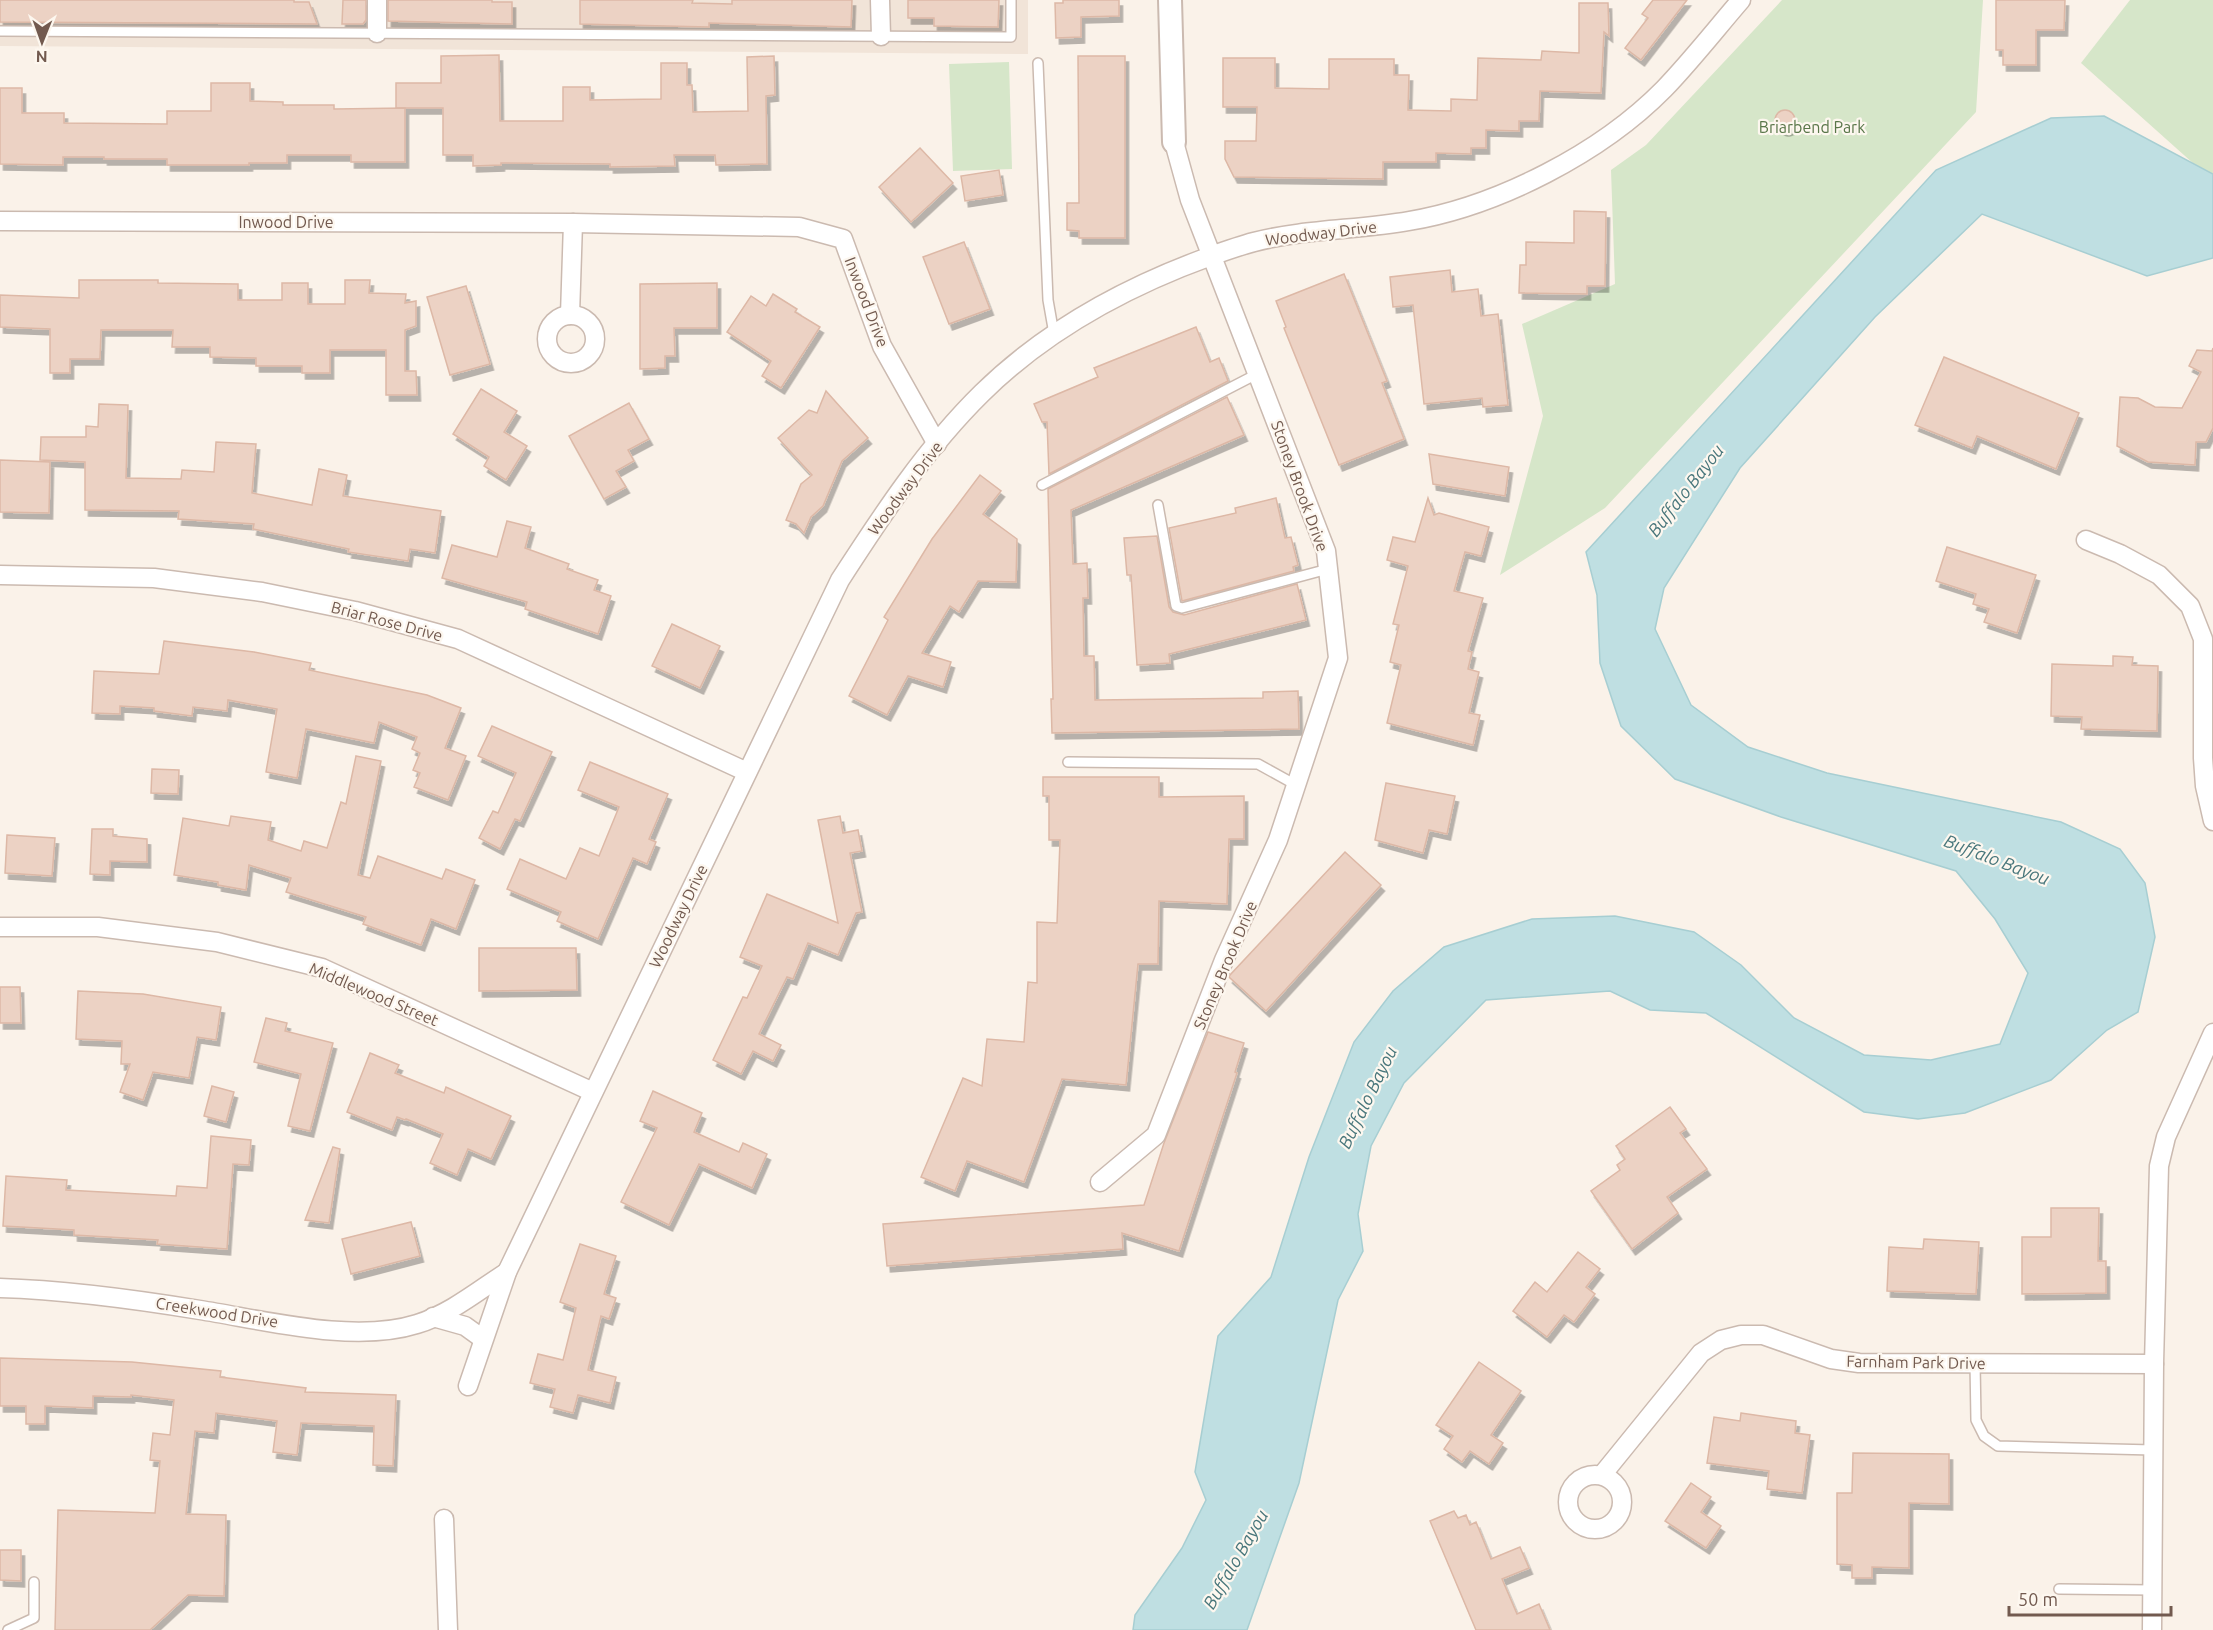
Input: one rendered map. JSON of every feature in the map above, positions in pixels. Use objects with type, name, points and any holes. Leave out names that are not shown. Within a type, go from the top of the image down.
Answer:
[{"type":"street","points":[[377,0],[377,33]]},
{"type":"street","points":[[880,0],[881,36]]},
{"type":"street","name":"Stoney Brook Drive","points":[[1100,1182],[1156,1135],[1224,960],[1278,840],[1338,658],[1326,551],[1190,200],[1174,142],[1170,0]]},
{"type":"street","name":"Woodway Drive","points":[[468,1386],[507,1272],[840,580],[889,506],[937,444],[981,394],[1020,360],[1073,321],[1168,272],[1255,242],[1302,234],[1364,228],[1454,212],[1502,195],[1544,175],[1599,142],[1633,117],[1664,89],[1741,0]]},
{"type":"street","name":"Inwood Drive","points":[[0,221],[799,226],[843,239],[882,346],[937,444]]},
{"type":"street","points":[[570,315],[573,223]]},
{"type":"street","points":[[2086,540],[2120,554],[2159,575],[2190,606],[2203,639],[2203,758],[2205,786],[2213,821]]},
{"type":"street","name":"Briar Rose Drive","points":[[0,575],[154,578],[262,592],[355,611],[458,639],[747,772]]},
{"type":"street","name":"Middlewood Street","points":[[0,927],[98,927],[217,942],[322,968],[593,1092]]},
{"type":"street","points":[[2152,1630],[2154,1364],[2159,1166],[2166,1137],[2213,1033]]},
{"type":"street","name":"Creekwood Drive","points":[[0,1288],[127,1298],[323,1330],[374,1332],[416,1324],[433,1317],[452,1308],[507,1272]]},
{"type":"street","points":[[433,1317],[465,1326],[483,1339]]},
{"type":"street","name":"Farnham Park Drive","points":[[1602,1475],[1701,1353],[1721,1340],[1741,1335],[1763,1335],[1831,1359],[1859,1363],[2154,1364]]},
{"type":"street","points":[[444,1519],[448,1630]]},
{"type":"lane","points":[[0,31],[1011,37],[1011,0]]},
{"type":"lane","points":[[1038,63],[1048,300],[1054,334]]},
{"type":"lane","points":[[1042,485],[1257,374]]},
{"type":"lane","points":[[1158,505],[1176,606],[1182,608],[1328,569]]},
{"type":"lane","points":[[1068,762],[1258,764],[1296,785]]},
{"type":"lane","points":[[1975,1363],[1976,1420],[1984,1436],[1998,1446],[2153,1450]]},
{"type":"lane","points":[[8,1630],[34,1618],[34,1582]]},
{"type":"lane","points":[[2059,1589],[2152,1590]]},
{"type":"shaded area","points":[[0,0],[1028,0],[1028,54],[0,46]]},
{"type":"green space","name":"Briarbend Park","points":[[1782,0],[1983,0],[1976,112],[1605,508],[1500,575],[1543,416],[1522,324],[1615,284],[1611,170],[1646,145]]},
{"type":"green space","points":[[2130,0],[2213,0],[2213,181],[2081,63]]},
{"type":"green space","points":[[1009,62],[1012,169],[953,171],[949,64]]},
{"type":"water","name":"Buffalo Bayou","points":[[2104,116],[2213,174],[2213,258],[2147,276],[1982,214],[1875,317],[1740,468],[1664,588],[1655,629],[1691,705],[1748,747],[1827,773],[2061,822],[2120,849],[2145,883],[2155,937],[2138,1012],[2107,1030],[2051,1080],[1965,1113],[1918,1119],[1864,1112],[1706,1013],[1650,1010],[1610,991],[1486,1000],[1404,1083],[1371,1146],[1358,1214],[1363,1251],[1338,1300],[1299,1483],[1247,1630],[1133,1630],[1135,1615],[1182,1548],[1206,1500],[1195,1472],[1218,1336],[1271,1277],[1309,1157],[1354,1042],[1393,991],[1444,947],[1532,919],[1615,916],[1694,932],[1741,965],[1794,1018],[1864,1055],[1931,1060],[2000,1044],[2028,973],[1995,919],[1956,871],[1781,817],[1675,779],[1621,726],[1600,663],[1597,595],[1586,552],[1936,170],[2051,118]]},
{"type":"building","points":[[0,0],[294,0],[294,2],[309,2],[317,24],[0,22]]},
{"type":"building","points":[[343,0],[366,0],[366,20],[363,24],[342,24]]},
{"type":"building","points":[[388,0],[512,2],[512,24],[388,21]]},
{"type":"building","points":[[580,0],[693,0],[692,3],[732,4],[732,0],[852,0],[851,27],[709,23],[709,27],[580,24]]},
{"type":"building","points":[[908,0],[999,0],[998,27],[934,26],[934,18],[908,18]]},
{"type":"building","points":[[1063,0],[1119,0],[1119,16],[1081,17],[1081,37],[1056,38],[1055,3],[1063,3]]},
{"type":"building","points":[[1653,0],[1687,0],[1641,60],[1625,48],[1648,18],[1642,14]]},
{"type":"building","points":[[1996,0],[2065,0],[2064,30],[2036,30],[2036,65],[2003,65],[2003,50],[1996,50]]},
{"type":"building","points":[[1579,3],[1608,3],[1609,36],[1604,32],[1601,93],[1540,91],[1539,121],[1519,121],[1519,131],[1486,130],[1486,148],[1471,148],[1471,154],[1436,153],[1436,162],[1383,162],[1383,179],[1234,177],[1225,159],[1225,141],[1256,141],[1257,107],[1223,107],[1223,58],[1275,58],[1275,88],[1329,89],[1329,59],[1394,59],[1394,75],[1409,75],[1408,110],[1451,111],[1451,99],[1477,100],[1478,58],[1541,60],[1542,51],[1579,53]]},
{"type":"building","points":[[499,55],[500,121],[563,121],[563,87],[590,87],[590,100],[661,99],[661,63],[687,63],[687,85],[692,85],[693,112],[748,111],[747,57],[774,56],[775,95],[766,96],[767,164],[716,165],[715,155],[674,155],[675,166],[610,167],[610,164],[501,163],[501,165],[473,166],[473,155],[443,155],[443,108],[396,108],[396,83],[441,83],[441,56]]},
{"type":"building","points":[[1078,56],[1125,56],[1125,238],[1079,238],[1079,231],[1067,230],[1067,203],[1079,203]]},
{"type":"building","points":[[211,83],[250,83],[250,101],[283,102],[283,105],[334,105],[334,109],[405,108],[405,162],[351,162],[351,155],[287,155],[287,163],[249,163],[249,165],[167,165],[167,159],[104,159],[104,157],[63,157],[63,165],[0,164],[0,88],[22,88],[22,113],[64,113],[64,123],[167,124],[167,111],[211,111]]},
{"type":"building","points":[[1785,110],[1792,113],[1795,120],[1792,127],[1785,130],[1778,127],[1775,120],[1778,113]]},
{"type":"building","points":[[920,148],[953,183],[911,222],[879,187]]},
{"type":"building","points":[[999,170],[1003,195],[965,201],[961,176]]},
{"type":"building","points":[[1574,211],[1606,212],[1605,286],[1587,286],[1587,294],[1519,293],[1520,265],[1526,265],[1526,242],[1574,243]]},
{"type":"building","points":[[964,242],[990,309],[949,324],[923,257]]},
{"type":"building","points":[[1450,270],[1452,292],[1478,289],[1481,316],[1498,314],[1508,405],[1483,407],[1482,398],[1424,404],[1413,305],[1393,307],[1390,277]]},
{"type":"building","points":[[1344,274],[1387,381],[1382,383],[1404,439],[1339,465],[1284,328],[1286,327],[1276,301]]},
{"type":"building","points":[[79,280],[158,280],[158,283],[238,284],[238,300],[282,300],[282,283],[308,283],[308,304],[345,304],[345,280],[370,280],[369,293],[406,294],[405,303],[416,301],[416,326],[405,330],[405,371],[416,371],[417,395],[386,395],[386,350],[330,350],[330,373],[302,373],[302,366],[256,366],[256,358],[210,357],[210,347],[172,347],[173,330],[101,330],[100,359],[70,359],[70,373],[50,373],[50,329],[0,327],[0,295],[79,298]]},
{"type":"building","points":[[717,283],[717,328],[674,328],[675,356],[665,356],[665,368],[640,369],[640,284]]},
{"type":"building","points":[[466,286],[490,364],[450,375],[427,297]]},
{"type":"building","points":[[773,294],[797,309],[795,312],[820,327],[781,388],[762,376],[771,361],[727,332],[751,296],[766,306]]},
{"type":"building","points":[[1196,327],[1210,362],[1219,358],[1228,381],[1049,474],[1047,422],[1042,422],[1034,404],[1098,377],[1094,368]]},
{"type":"building","points":[[2213,348],[2213,428],[2206,442],[2196,442],[2195,465],[2148,462],[2117,446],[2120,397],[2138,398],[2155,407],[2182,408],[2201,372],[2189,366],[2197,350],[2212,351]]},
{"type":"building","points":[[1944,357],[2079,413],[2056,469],[1977,436],[1972,448],[1915,425]]},
{"type":"building","points":[[481,389],[517,411],[504,432],[527,446],[506,480],[484,466],[489,457],[453,434]]},
{"type":"building","points":[[826,391],[868,438],[842,461],[823,506],[811,517],[804,533],[796,524],[786,520],[801,484],[812,475],[778,438],[809,410],[817,413]]},
{"type":"building","points":[[1227,397],[1244,435],[1071,510],[1073,564],[1087,563],[1088,598],[1083,598],[1084,656],[1094,656],[1095,700],[1263,698],[1263,692],[1298,691],[1299,729],[1052,733],[1048,489]]},
{"type":"building","points":[[629,403],[649,439],[628,450],[634,461],[616,471],[626,487],[604,499],[569,436]]},
{"type":"building","points":[[99,404],[128,405],[126,478],[181,479],[182,470],[214,472],[216,442],[256,444],[252,493],[312,505],[319,469],[347,475],[343,496],[441,511],[435,553],[410,549],[408,561],[348,552],[349,549],[253,529],[254,524],[178,519],[179,511],[85,510],[85,462],[40,460],[41,437],[86,437],[86,426],[98,427]]},
{"type":"building","points":[[1429,454],[1509,467],[1505,496],[1433,484]]},
{"type":"building","points":[[0,460],[50,462],[49,513],[0,512]]},
{"type":"building","points":[[980,475],[1001,491],[983,514],[1017,539],[1016,582],[978,581],[959,612],[950,606],[922,653],[951,662],[943,687],[908,676],[887,715],[849,696],[888,620],[884,617],[932,539]]},
{"type":"building","points":[[1276,498],[1285,538],[1291,537],[1298,565],[1293,567],[1294,571],[1182,601],[1169,528],[1236,513],[1235,508]]},
{"type":"building","points":[[1428,498],[1434,515],[1439,513],[1489,527],[1481,556],[1465,552],[1454,591],[1483,598],[1468,651],[1472,652],[1468,669],[1479,672],[1469,713],[1480,715],[1473,745],[1387,723],[1401,665],[1390,662],[1399,625],[1393,624],[1408,566],[1387,560],[1393,537],[1415,542]]},
{"type":"building","points":[[507,521],[531,527],[525,548],[569,564],[567,569],[598,580],[594,590],[611,596],[598,634],[525,609],[527,602],[442,578],[452,545],[497,557]]},
{"type":"building","points":[[1157,536],[1169,607],[1173,612],[1184,615],[1297,584],[1306,620],[1169,654],[1170,663],[1137,665],[1131,575],[1127,575],[1124,538]]},
{"type":"building","points":[[1947,547],[2036,575],[2017,633],[1984,622],[1989,609],[1973,604],[1976,594],[1936,581]]},
{"type":"building","points":[[672,624],[720,646],[700,688],[652,666]]},
{"type":"building","points":[[164,641],[254,652],[311,663],[309,670],[427,695],[461,708],[445,748],[466,756],[448,800],[414,787],[420,773],[413,770],[420,753],[412,749],[417,737],[379,722],[374,743],[306,729],[297,778],[266,772],[277,709],[228,700],[227,711],[193,707],[192,716],[154,711],[154,708],[120,706],[120,714],[92,713],[94,671],[159,674]]},
{"type":"building","points":[[2113,656],[2133,657],[2132,665],[2158,666],[2157,731],[2081,729],[2082,717],[2051,716],[2052,664],[2113,666]]},
{"type":"building","points":[[492,726],[552,752],[520,821],[515,819],[500,849],[479,838],[493,811],[498,813],[516,773],[478,756]]},
{"type":"building","points":[[356,756],[381,761],[358,875],[370,878],[378,856],[442,879],[446,869],[475,880],[456,929],[431,919],[421,945],[363,924],[366,917],[286,892],[291,878],[249,865],[246,890],[218,885],[218,882],[174,875],[183,818],[229,826],[231,816],[271,822],[268,840],[301,851],[304,841],[327,848],[341,802],[346,804]]},
{"type":"building","points":[[590,762],[668,794],[649,839],[656,842],[647,864],[633,858],[598,939],[557,921],[561,912],[507,889],[520,859],[566,879],[580,848],[599,856],[619,807],[578,790]]},
{"type":"building","points":[[152,769],[179,770],[178,794],[151,793]]},
{"type":"building","points":[[1043,777],[1159,777],[1159,797],[1244,796],[1244,839],[1229,839],[1227,904],[1159,901],[1158,964],[1138,964],[1126,1085],[1062,1079],[1024,1182],[967,1161],[955,1191],[921,1177],[963,1078],[982,1086],[987,1039],[1024,1042],[1028,982],[1037,983],[1037,922],[1057,923],[1060,840],[1049,840],[1049,796],[1043,796]]},
{"type":"building","points":[[1386,783],[1455,796],[1447,834],[1429,830],[1423,853],[1375,840]]},
{"type":"building","points":[[840,816],[843,833],[858,830],[862,851],[850,853],[862,912],[856,913],[838,955],[808,943],[793,979],[787,977],[759,1034],[781,1045],[773,1061],[753,1051],[741,1074],[713,1060],[743,997],[747,998],[762,966],[740,957],[767,894],[838,923],[818,820]]},
{"type":"building","points":[[92,829],[113,829],[113,836],[147,839],[147,862],[110,861],[110,875],[90,874]]},
{"type":"building","points":[[7,835],[55,838],[52,876],[5,873]]},
{"type":"building","points":[[1345,852],[1381,885],[1266,1011],[1229,977]]},
{"type":"building","points":[[479,948],[576,948],[577,990],[479,991]]},
{"type":"building","points":[[0,987],[20,987],[21,1023],[0,1023]]},
{"type":"building","points":[[78,991],[143,994],[221,1007],[216,1040],[197,1037],[189,1078],[153,1072],[143,1100],[120,1092],[130,1064],[121,1064],[122,1041],[76,1039]]},
{"type":"building","points":[[266,1018],[287,1023],[285,1031],[333,1043],[310,1131],[288,1126],[301,1074],[254,1062]]},
{"type":"building","points":[[1208,1032],[1244,1043],[1235,1072],[1237,1073],[1179,1251],[1122,1233],[1123,1249],[887,1266],[883,1224],[1144,1205],[1164,1143]]},
{"type":"building","points":[[370,1053],[399,1065],[395,1073],[444,1093],[446,1087],[511,1116],[491,1159],[468,1149],[457,1175],[430,1163],[443,1134],[397,1117],[392,1130],[347,1112]]},
{"type":"building","points":[[212,1086],[234,1092],[226,1122],[204,1116]]},
{"type":"building","points":[[653,1091],[702,1113],[694,1132],[739,1152],[743,1143],[767,1154],[752,1188],[699,1164],[669,1225],[621,1202],[657,1128],[640,1121]]},
{"type":"building","points":[[1670,1107],[1686,1129],[1680,1133],[1707,1169],[1667,1197],[1678,1213],[1632,1249],[1591,1191],[1620,1170],[1617,1165],[1625,1159],[1616,1146]]},
{"type":"building","points":[[211,1136],[251,1140],[249,1165],[233,1164],[227,1249],[157,1244],[158,1240],[74,1235],[74,1230],[3,1226],[6,1176],[67,1180],[66,1190],[176,1196],[177,1186],[207,1188]]},
{"type":"building","points":[[333,1147],[340,1149],[329,1223],[305,1220]]},
{"type":"building","points":[[2051,1208],[2099,1208],[2098,1261],[2106,1261],[2106,1293],[2022,1294],[2022,1237],[2051,1237]]},
{"type":"building","points":[[411,1222],[420,1256],[351,1274],[342,1239]]},
{"type":"building","points":[[1924,1239],[1979,1242],[1976,1294],[1887,1291],[1889,1247],[1923,1249]]},
{"type":"building","points":[[580,1244],[616,1256],[604,1294],[616,1298],[609,1319],[601,1316],[588,1370],[616,1377],[610,1403],[578,1395],[573,1413],[550,1407],[555,1389],[530,1383],[538,1354],[563,1360],[576,1308],[560,1302]]},
{"type":"building","points":[[1578,1252],[1600,1269],[1586,1287],[1595,1294],[1574,1322],[1564,1315],[1547,1337],[1513,1311],[1535,1282],[1547,1292]]},
{"type":"building","points":[[0,1358],[132,1362],[221,1371],[220,1377],[306,1388],[305,1392],[396,1395],[393,1466],[373,1465],[374,1426],[301,1423],[297,1455],[273,1452],[277,1421],[216,1413],[214,1433],[195,1431],[186,1514],[226,1515],[224,1596],[188,1595],[150,1630],[55,1630],[58,1510],[155,1513],[160,1461],[150,1460],[153,1433],[170,1435],[174,1400],[131,1395],[131,1397],[93,1396],[93,1408],[45,1406],[45,1424],[26,1424],[26,1406],[0,1406]]},
{"type":"building","points":[[1479,1362],[1521,1391],[1491,1435],[1503,1443],[1489,1464],[1470,1451],[1462,1462],[1444,1449],[1453,1436],[1436,1425]]},
{"type":"building","points":[[1741,1413],[1796,1421],[1795,1433],[1810,1435],[1802,1493],[1767,1489],[1769,1471],[1707,1463],[1714,1417],[1740,1421]]},
{"type":"building","points":[[1853,1453],[1949,1454],[1949,1504],[1909,1503],[1909,1568],[1872,1567],[1872,1578],[1852,1578],[1852,1565],[1837,1564],[1837,1493],[1852,1493]]},
{"type":"building","points":[[1691,1483],[1711,1497],[1701,1512],[1721,1526],[1706,1548],[1665,1521]]},
{"type":"building","points":[[1454,1511],[1458,1518],[1466,1515],[1470,1525],[1476,1522],[1491,1559],[1520,1547],[1529,1568],[1502,1579],[1517,1614],[1539,1604],[1550,1630],[1476,1630],[1430,1521]]},
{"type":"building","points":[[0,1550],[21,1550],[21,1581],[0,1580]]}]
